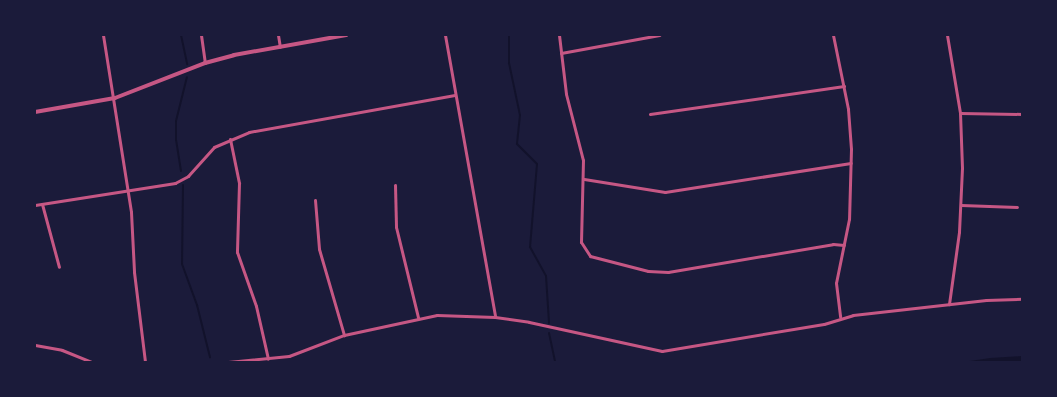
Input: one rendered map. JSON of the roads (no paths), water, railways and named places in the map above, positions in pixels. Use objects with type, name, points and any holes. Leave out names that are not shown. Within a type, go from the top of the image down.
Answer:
[{"type":"street","points":[[103,35],[115,98],[127,190],[145,362]]},
{"type":"street","points":[[201,35],[205,63]]},
{"type":"street","points":[[278,35],[280,47]]},
{"type":"street","points":[[35,112],[115,98],[205,63],[346,35]]},
{"type":"street","points":[[445,35],[455,96],[474,187],[494,317]]},
{"type":"street","points":[[559,35],[584,179],[581,242],[590,256],[598,260],[648,271],[668,272],[833,244],[844,245]]},
{"type":"street","points":[[561,53],[659,35]]},
{"type":"street","points":[[833,35],[849,116],[851,163],[850,219],[836,283],[840,317]]},
{"type":"street","points":[[947,35],[960,113],[961,205],[949,304]]},
{"type":"street","points":[[650,114],[844,86]]},
{"type":"street","points":[[35,205],[179,181],[214,147],[250,132],[455,96]]},
{"type":"street","points":[[960,113],[1022,114]]},
{"type":"street","points":[[230,139],[239,183],[237,252],[256,306],[268,359]]},
{"type":"street","points":[[584,179],[666,192],[851,163]]},
{"type":"street","points":[[395,185],[396,228],[418,317]]},
{"type":"street","points":[[315,200],[319,249],[344,335]]},
{"type":"street","points":[[42,204],[58,267]]},
{"type":"street","points":[[961,205],[1017,207]]},
{"type":"street","points":[[228,362],[268,359],[308,351],[344,335],[418,317],[447,315],[494,317],[662,351],[824,324],[840,317],[949,304],[1022,299]]},
{"type":"street","points":[[35,345],[62,350],[91,362]]},
{"type":"waterway","points":[[181,35],[187,64]]},
{"type":"waterway","points":[[509,35],[509,63],[520,115],[517,144],[537,164],[530,247],[546,276],[549,323]]},
{"type":"waterway","points":[[181,171],[176,140],[176,121],[187,77]]},
{"type":"waterway","points":[[183,185],[182,264],[197,305],[210,357]]},
{"type":"waterway","points":[[549,333],[555,362]]}]
